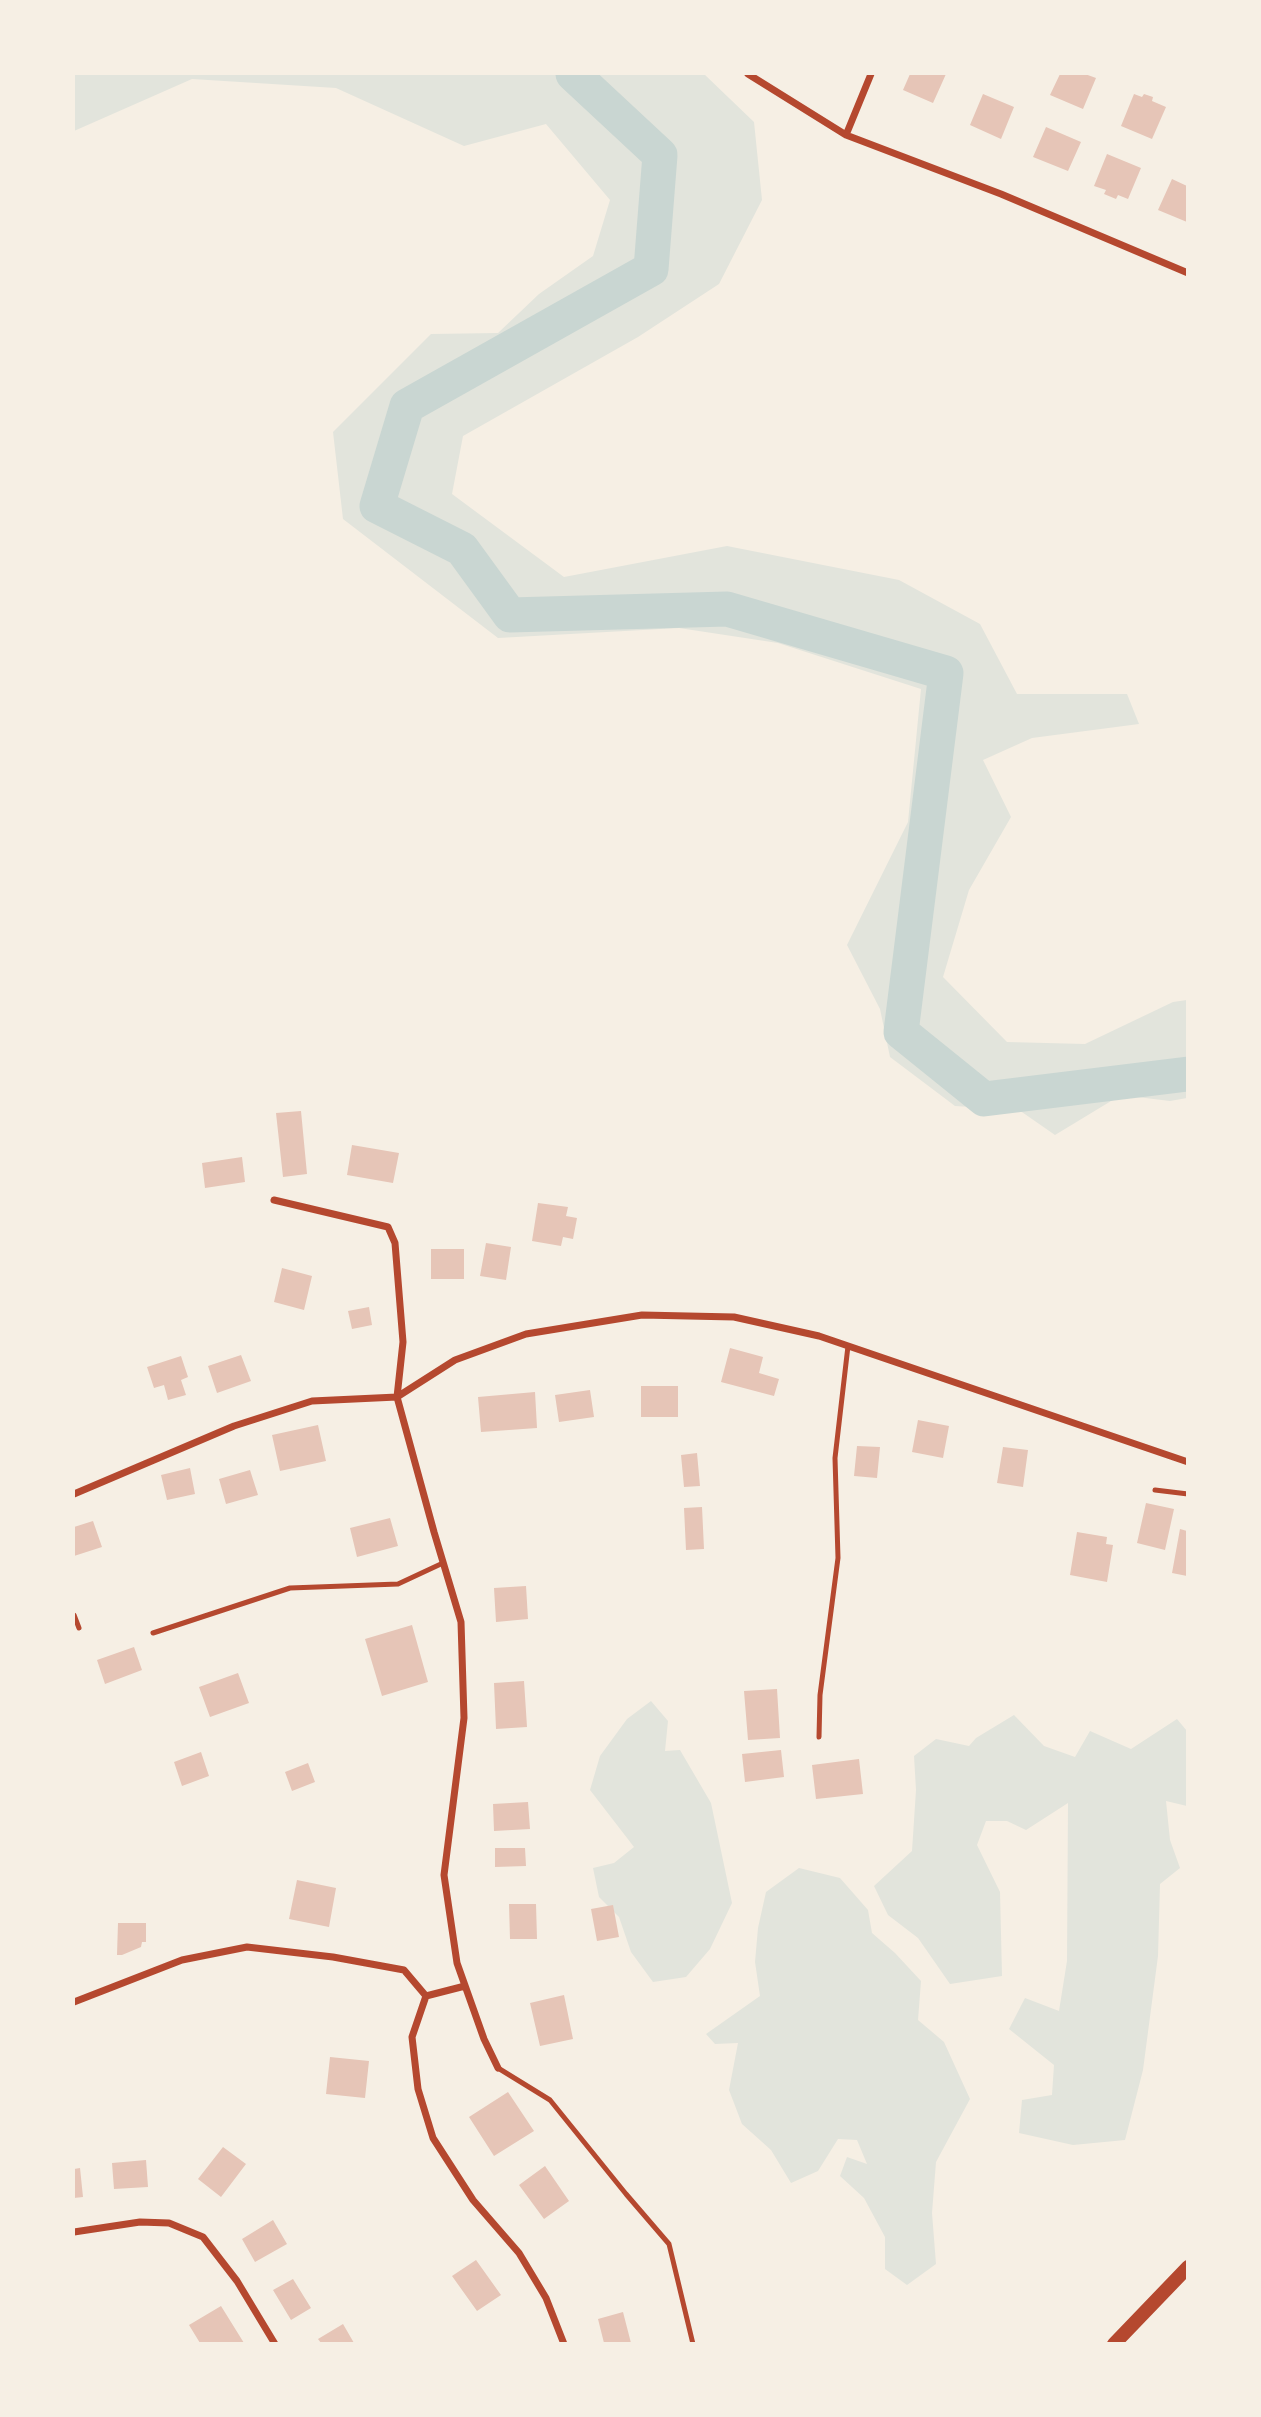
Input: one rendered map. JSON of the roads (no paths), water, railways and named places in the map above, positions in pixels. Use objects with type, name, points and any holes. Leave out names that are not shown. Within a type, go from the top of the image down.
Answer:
[{"type":"main road","points":[[1114,2343],[1188,2267]]},
{"type":"street","points":[[748,74],[846,135],[1001,194],[1188,273]]},
{"type":"street","points":[[846,135],[871,74]]},
{"type":"street","points":[[274,1200],[387,1227],[395,1243],[403,1342],[397,1397],[461,1622],[464,1718],[444,1875],[457,1963],[484,2039],[498,2068]]},
{"type":"street","points":[[74,1494],[234,1426],[312,1401],[397,1397],[455,1360],[526,1334],[642,1315],[734,1317],[819,1336],[1188,1462]]},
{"type":"street","points":[[74,2002],[182,1960],[247,1947],[333,1957],[404,1970],[426,1996]]},
{"type":"street","points":[[426,1996],[465,1986]]},
{"type":"street","points":[[426,1996],[412,2037],[418,2089],[433,2138],[473,2200],[519,2253],[546,2298],[564,2343]]},
{"type":"street","points":[[74,2232],[139,2222],[169,2223],[203,2237],[237,2281],[275,2343]]},
{"type":"lane","points":[[819,1737],[820,1695],[838,1558],[835,1458],[848,1346]]},
{"type":"lane","points":[[1155,1490],[1188,1494]]},
{"type":"lane","points":[[153,1633],[290,1588],[398,1584],[443,1563]]},
{"type":"lane","points":[[74,1615],[79,1628]]},
{"type":"lane","points":[[498,2068],[550,2100],[669,2244],[693,2343]]},
{"type":"waterway","points":[[573,74],[660,155],[651,269],[407,406],[377,506],[462,549],[510,615],[727,609],[946,673],[901,1032],[984,1099],[1188,1074]]}]
